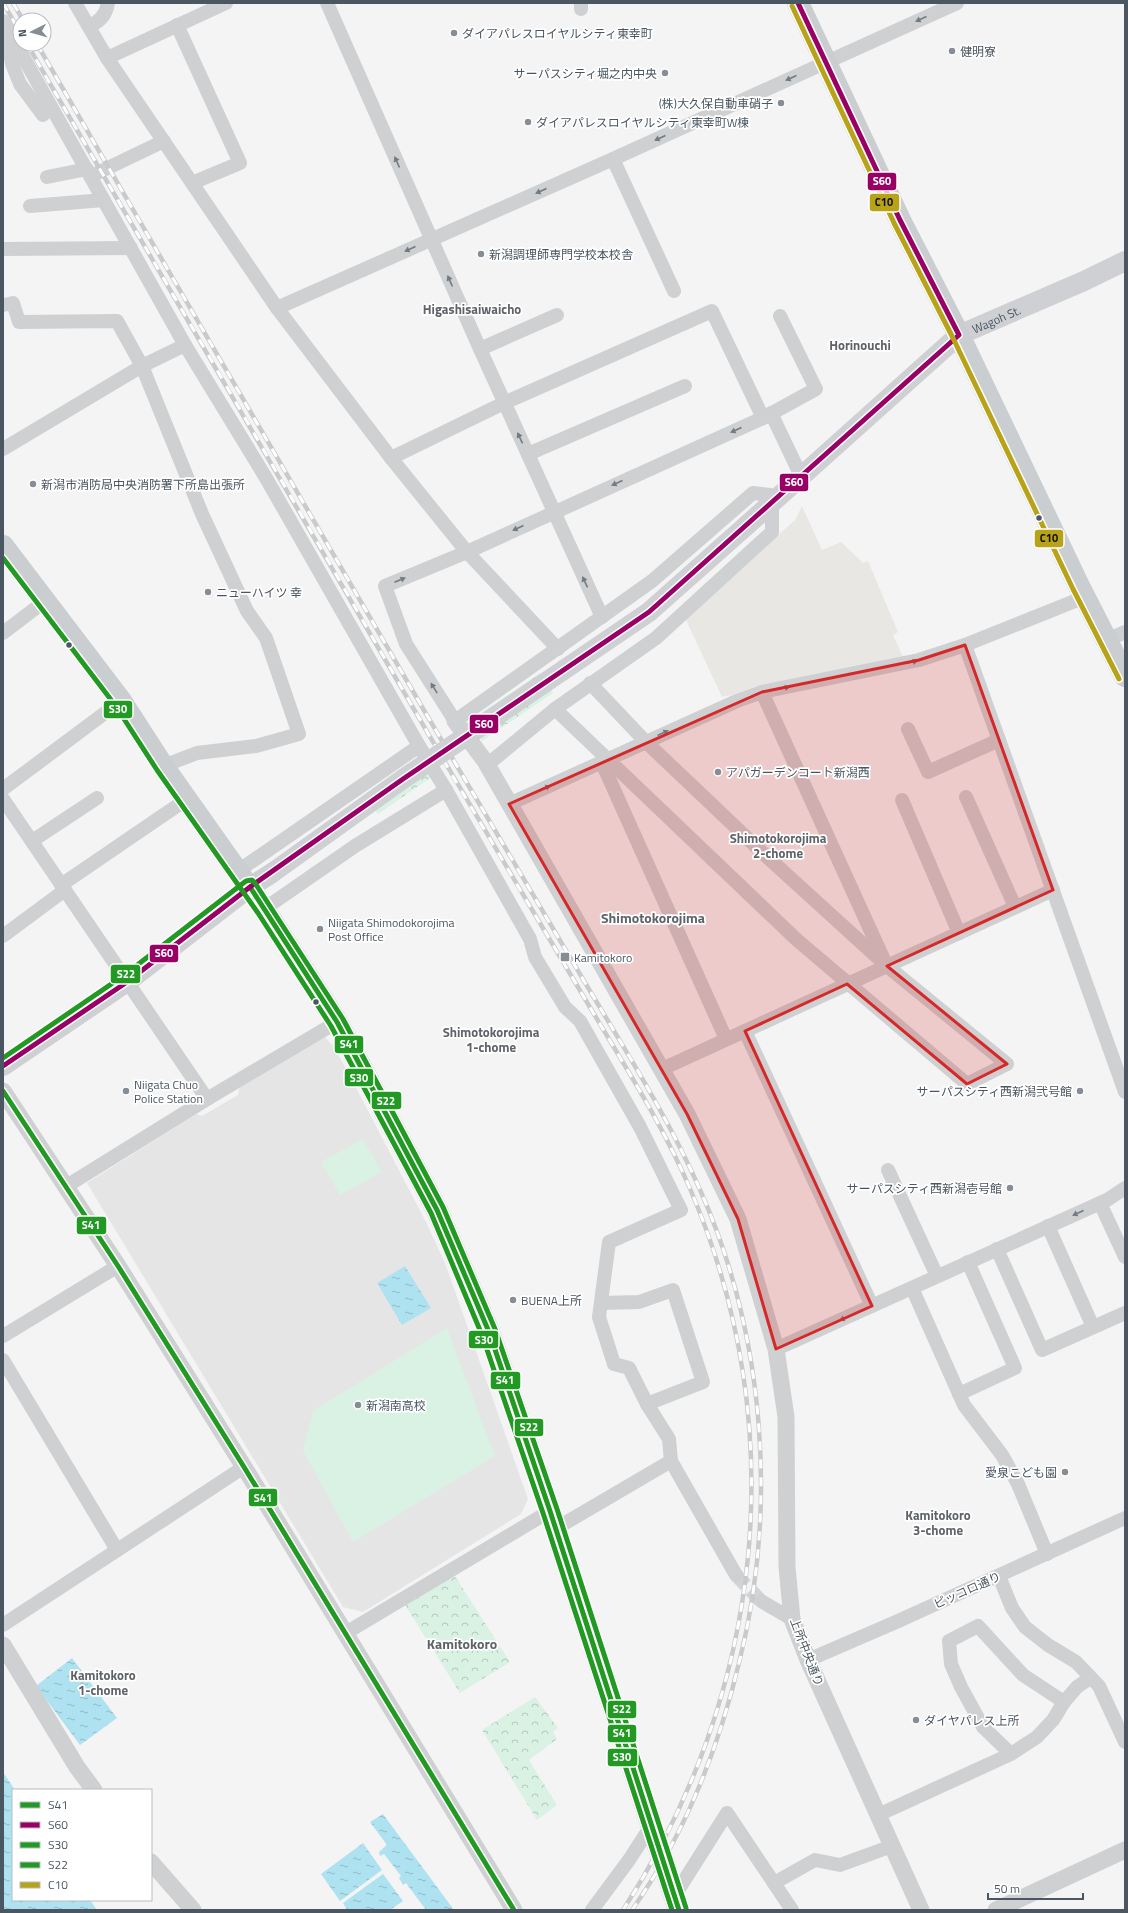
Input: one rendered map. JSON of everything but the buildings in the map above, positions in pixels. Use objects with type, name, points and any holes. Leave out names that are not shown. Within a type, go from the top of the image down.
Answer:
[{"type":"main road","points":[[798,3],[910,242],[959,335],[1085,597],[1116,636],[1125,676]]},
{"type":"main road","name":"Wagoh St.","points":[[3,1066],[127,982],[244,879],[272,873],[403,779],[649,612],[959,335],[1084,281],[1125,261]]},
{"type":"main road","points":[[3,546],[122,701],[163,766],[264,909],[337,1022],[437,1210],[489,1332],[553,1520],[651,1826],[677,1902]]},
{"type":"street","points":[[75,3],[107,58],[277,308],[391,458],[467,552],[558,649]]},
{"type":"street","points":[[89,26],[95,24],[102,18],[107,10],[108,3]]},
{"type":"street","points":[[107,58],[226,3]]},
{"type":"street","points":[[327,3],[504,403],[602,617]]},
{"type":"street","points":[[277,308],[613,159],[826,61],[957,3]]},
{"type":"street","points":[[4,23],[12,64],[20,84],[43,115]]},
{"type":"street","points":[[4,23],[185,345],[270,485],[419,746],[446,790],[530,939],[535,957],[565,1008],[580,1021],[640,1127],[681,1210],[608,1242],[599,1317],[614,1364],[629,1368],[647,1404],[669,1439],[670,1461],[736,1575]]},
{"type":"street","points":[[177,25],[240,163],[192,183]]},
{"type":"street","points":[[48,177],[89,172],[164,141]]},
{"type":"street","points":[[613,159],[674,291]]},
{"type":"street","points":[[30,206],[104,200]]},
{"type":"street","points":[[3,250],[131,248]]},
{"type":"street","points":[[3,305],[13,303],[20,322],[117,321],[142,366],[202,514],[247,611],[266,638],[298,734],[256,746],[197,753],[163,766]]},
{"type":"street","points":[[391,458],[504,403],[712,310],[801,476]]},
{"type":"street","points":[[480,349],[557,315]]},
{"type":"street","points":[[487,765],[555,709],[656,638],[772,532],[775,499],[753,493],[652,581],[455,721],[406,644],[385,586],[467,552],[553,511],[767,415],[816,389],[780,316]]},
{"type":"street","points":[[3,449],[142,366],[185,345]]},
{"type":"street","points":[[528,454],[685,386]]},
{"type":"street","points":[[509,804],[605,762],[645,741],[737,700],[762,692],[919,660],[965,645],[1085,597]]},
{"type":"street","points":[[3,633],[45,601]]},
{"type":"street","points":[[965,645],[1125,1092]]},
{"type":"street","points":[[555,709],[605,762],[796,940],[967,1084],[1007,1064],[887,966],[765,855],[645,741],[590,683]]},
{"type":"street","points":[[762,692],[887,966]]},
{"type":"street","points":[[3,789],[122,701]]},
{"type":"street","name":"上所中央通り","points":[[455,721],[487,765],[688,1114],[738,1219],[776,1349],[786,1417],[787,1568],[792,1619],[808,1660],[921,1910]]},
{"type":"street","points":[[908,729],[928,772],[999,740]]},
{"type":"street","points":[[244,879],[419,746]]},
{"type":"street","points":[[605,762],[726,1039]]},
{"type":"street","points":[[264,909],[355,846],[446,790]]},
{"type":"street","points":[[966,797],[1015,907]]},
{"type":"street","points":[[32,841],[97,798]]},
{"type":"street","points":[[3,799],[207,1099]]},
{"type":"street","points":[[3,936],[63,888],[187,799]]},
{"type":"street","points":[[902,800],[959,933]]},
{"type":"street","points":[[662,1069],[1053,890]]},
{"type":"street","points":[[65,1187],[207,1099],[337,1022]]},
{"type":"street","points":[[745,1031],[872,1306]]},
{"type":"street","points":[[6,1100],[118,1266],[244,1467],[344,1634],[514,1910]]},
{"type":"street","points":[[888,1170],[937,1276]]},
{"type":"street","points":[[776,1349],[1100,1203],[1125,1188]]},
{"type":"street","points":[[1100,1203],[1125,1257]]},
{"type":"street","points":[[1048,1226],[1093,1327]]},
{"type":"street","points":[[997,1249],[1042,1350],[1125,1313]]},
{"type":"street","points":[[959,1394],[1015,1368],[968,1262]]},
{"type":"street","points":[[3,1336],[118,1266]]},
{"type":"street","points":[[912,1288],[964,1405],[1002,1455],[1018,1484],[1047,1554]]},
{"type":"street","points":[[601,1303],[640,1302],[673,1290],[703,1382],[647,1404]]},
{"type":"street","points":[[3,1360],[117,1550]]},
{"type":"street","points":[[344,1634],[553,1520],[670,1461]]},
{"type":"street","points":[[3,1624],[244,1467]]},
{"type":"street","name":"ピッコロ通り","points":[[808,1660],[999,1576],[1125,1518]]},
{"type":"street","points":[[999,1576],[1012,1608],[1025,1627],[1048,1645],[1076,1662],[1099,1686],[1125,1742]]},
{"type":"street","points":[[761,1600],[792,1619]]},
{"type":"street","points":[[1011,1754],[983,1727],[960,1687],[951,1664],[949,1641],[978,1626],[1023,1675],[1064,1702]]},
{"type":"street","points":[[3,1645],[76,1767],[93,1789]]},
{"type":"street","points":[[878,1815],[1011,1754],[1037,1737],[1053,1720],[1064,1702],[1077,1687],[1090,1678]]},
{"type":"street","points":[[677,1902],[727,1813],[774,1883],[789,1909]]},
{"type":"street","points":[[592,1910],[629,1860],[651,1826]]},
{"type":"street","points":[[774,1883],[815,1860],[840,1865],[892,1846]]},
{"type":"street","points":[[996,1910],[1016,1906],[1125,1850]]},
{"type":"street","points":[[152,1863],[193,1910]]},
{"type":"highlighted area","points":[[965,645],[1053,890],[887,966],[1007,1064],[967,1084],[847,984],[745,1031],[872,1306],[776,1349],[738,1219],[687,1114],[509,804],[762,692],[919,660]]},
{"type":"shaded area","points":[[802,506],[822,550],[841,542],[863,563],[868,561],[898,632],[893,635],[903,657],[722,697],[685,618],[795,520]]},
{"type":"shaded area","name":"新潟南高校","points":[[324,1036],[334,1047],[352,1080],[427,1224],[445,1263],[528,1499],[521,1514],[363,1612],[343,1607],[87,1183],[196,1114],[202,1116],[238,1095],[240,1085]]},
{"type":"green space","points":[[540,673],[553,693],[482,741],[469,721]]},
{"type":"green space","points":[[420,756],[433,776],[378,814],[365,794]]},
{"type":"green space","points":[[363,1139],[382,1172],[340,1195],[321,1162]]},
{"type":"green space","points":[[447,1328],[495,1456],[353,1542],[303,1451],[313,1411]]},
{"type":"green space","points":[[451,1570],[510,1662],[460,1693],[402,1600]]},
{"type":"green space","points":[[535,1697],[558,1728],[553,1732],[557,1739],[529,1760],[557,1805],[537,1820],[482,1730]]},
{"type":"water","points":[[405,1266],[431,1308],[402,1325],[377,1283]]},
{"type":"water","points":[[72,1658],[117,1718],[80,1745],[36,1686]]},
{"type":"water","points":[[3,1772],[14,1789],[12,1789],[12,1901],[91,1901],[97,1910],[3,1910]]},
{"type":"water","points":[[383,1814],[454,1910],[426,1910],[406,1883],[403,1885],[399,1878],[401,1876],[384,1854],[380,1856],[379,1852],[387,1845],[370,1822]]},
{"type":"water","points":[[363,1843],[382,1870],[340,1901],[321,1874]]},
{"type":"water","points":[[383,1874],[403,1901],[390,1910],[347,1910],[343,1903]]},
{"type":"tunnel","points":[[736,1575],[761,1601]]},
{"type":"railway","points":[[3,3],[12,18]]},
{"type":"railway","points":[[13,3],[18,12]]},
{"type":"railway","points":[[32,52],[446,765],[657,1121],[691,1191],[723,1282],[743,1374],[751,1467],[748,1559],[733,1651],[707,1740],[670,1827],[623,1910]]},
{"type":"railway","points":[[42,52],[425,712],[657,1104],[673,1133],[701,1192],[723,1248],[739,1305],[751,1364],[759,1424],[761,1485],[759,1545],[751,1604],[731,1696],[710,1760],[668,1852],[651,1882],[632,1910]]},
{"type":"transit line","name":"S60","points":[[3,1066],[127,982],[250,887],[403,779],[649,612],[959,335],[900,220],[798,3]]},
{"type":"transit line","name":"C10","points":[[792,6],[894,223],[953,338],[1073,589],[1119,679]]},
{"type":"transit line","name":"S30","points":[[3,558],[115,705],[157,770],[258,913],[331,1026],[431,1213],[482,1335],[543,1513],[672,1910]]},
{"type":"transit line","name":"S22","points":[[3,1058],[123,976],[246,881],[252,880],[255,883],[343,1019],[443,1207],[495,1329],[557,1509],[686,1908]]},
{"type":"transit line","name":"S41","points":[[250,887],[337,1022],[437,1210],[489,1332],[550,1511],[679,1910]]},
{"type":"transit line","name":"S41","points":[[3,1091],[118,1266],[244,1467],[514,1910]]},
{"type":"place","name":"ダイアパレスロイヤルシティ東幸町","points":[[454,33]]},
{"type":"place","name":"健明寮","points":[[952,51]]},
{"type":"place","name":"サーパスシティ堀之内中央","points":[[665,73]]},
{"type":"place","name":"(株)大久保自動車硝子","points":[[781,103]]},
{"type":"place","name":"ダイアパレスロイヤルシティ東幸町W棟","points":[[528,122]]},
{"type":"place","name":"新潟調理師専門学校本校舎","points":[[481,254]]},
{"type":"place","name":"新潟市消防局中央消防署下所島出張所","points":[[33,484]]},
{"type":"place","name":"ニューハイツ 幸","points":[[208,592]]},
{"type":"place","name":"アパガーデンコート新潟西","points":[[718,772]]},
{"type":"place","name":"Niigata Shimodokorojima Post Office","points":[[320,929]]},
{"type":"place","name":"Kamitokoro","points":[[565,957]]},
{"type":"place","name":"Niigata Chuo Police Station","points":[[126,1091]]},
{"type":"place","name":"サーパスシティ西新潟弐号館","points":[[1080,1091]]},
{"type":"place","name":"サーパスシティ西新潟壱号館","points":[[1010,1188]]},
{"type":"place","name":"BUENA上所","points":[[513,1300]]},
{"type":"place","name":"新潟南高校","points":[[358,1405]]},
{"type":"place","name":"愛泉こども園","points":[[1065,1472]]},
{"type":"place","name":"ダイヤパレス上所","points":[[916,1720]]},
{"type":"district","name":"Higashisaiwaicho","points":[[472,309]]},
{"type":"district","name":"Horinouchi","points":[[860,345]]},
{"type":"district","name":"Shimotokorojima 2-chome","points":[[778,846]]},
{"type":"district","name":"Shimotokorojima","points":[[653,917]]},
{"type":"district","name":"Shimotokorojima 1-chome","points":[[491,1040]]},
{"type":"district","name":"Kamitokoro 3-chome","points":[[938,1522]]},
{"type":"district","name":"Kamitokoro","points":[[462,1643]]},
{"type":"district","name":"Kamitokoro 1-chome","points":[[103,1682]]}]
